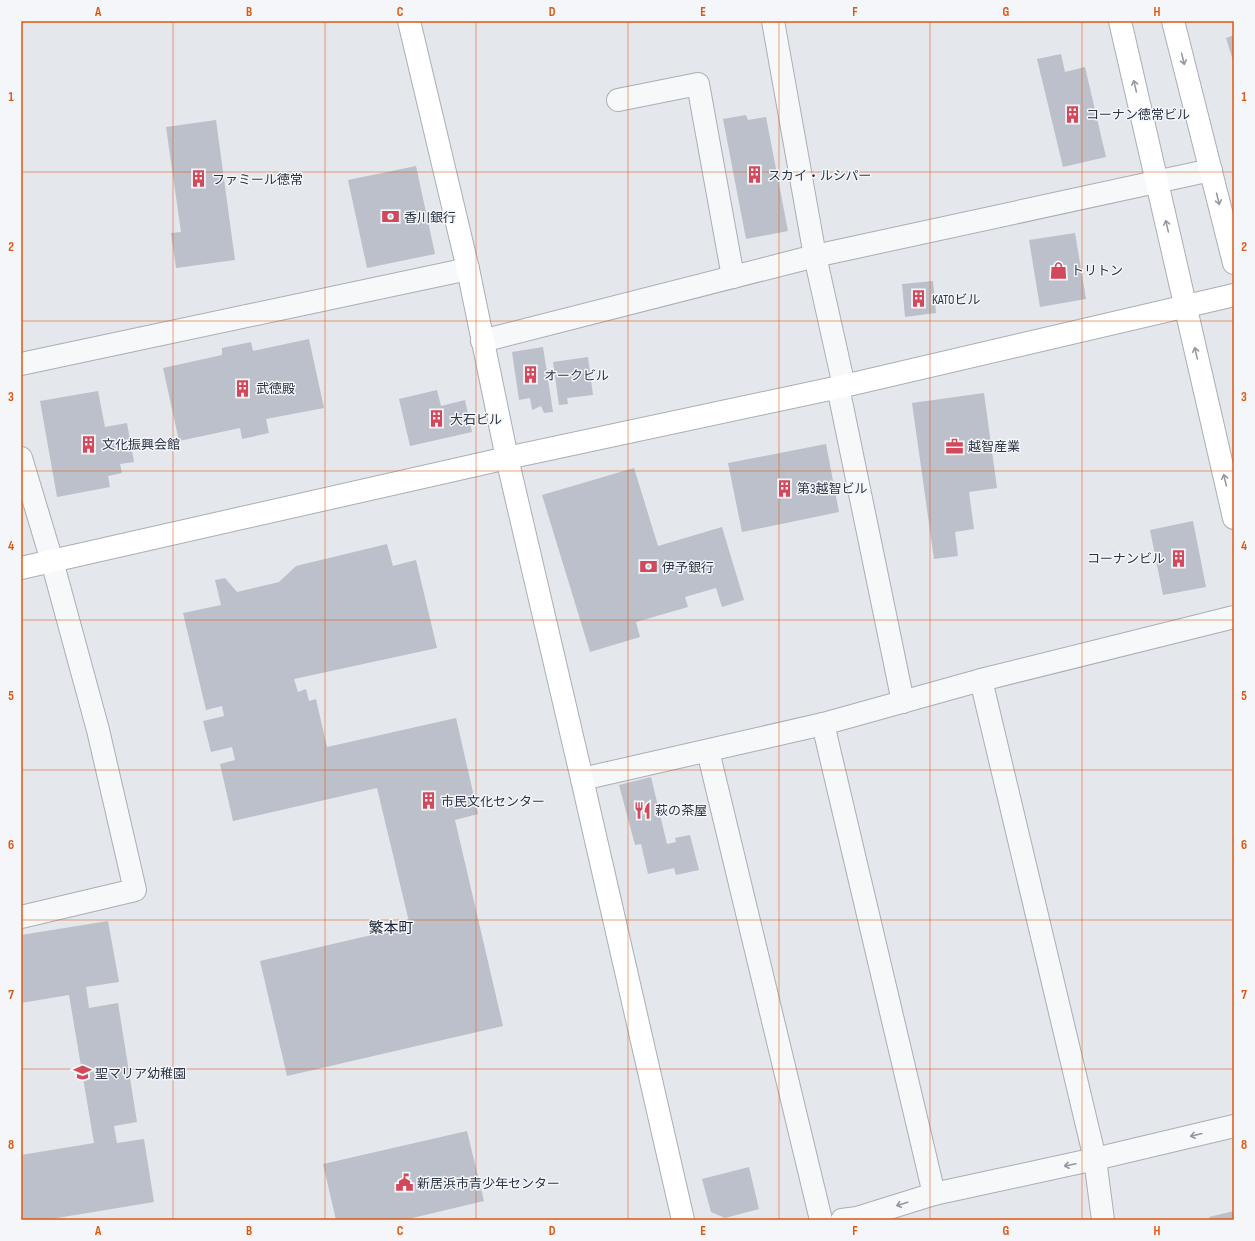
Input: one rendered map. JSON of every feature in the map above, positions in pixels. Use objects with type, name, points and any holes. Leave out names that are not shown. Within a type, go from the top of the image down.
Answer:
[{"type":"street","points":[[409,21],[468,269],[507,458],[683,1220]]},
{"type":"street","points":[[773,21],[815,256],[903,702]]},
{"type":"street","points":[[1120,21],[1234,518]]},
{"type":"street","points":[[1173,21],[1234,263]]},
{"type":"street","points":[[618,100],[698,84],[733,277]]},
{"type":"street","points":[[482,341],[815,256],[1211,170]]},
{"type":"street","points":[[21,364],[468,269]]},
{"type":"street","points":[[21,568],[507,458],[841,387],[1234,295]]},
{"type":"street","points":[[21,458],[52,561],[98,730],[135,890],[21,917]]},
{"type":"street","points":[[582,779],[823,724],[981,680],[1234,617]]},
{"type":"street","points":[[981,680],[1094,1159],[1103,1220]]},
{"type":"street","points":[[823,724],[934,1194]]},
{"type":"street","points":[[708,751],[821,1220]]},
{"type":"street","points":[[842,1220],[857,1218],[934,1194],[1094,1159],[1234,1126]]},
{"type":"building","points":[[1234,35],[1234,64],[1226,38]]},
{"type":"building","name":"コーナン徳常ビル","points":[[1061,54],[1065,72],[1085,67],[1106,157],[1063,167],[1037,59]]},
{"type":"building","name":"スカイ・ルシパー","points":[[746,115],[748,120],[766,117],[788,231],[746,239],[723,119]]},
{"type":"building","name":"ファミール徳常","points":[[216,120],[235,260],[176,268],[171,233],[181,232],[166,127]]},
{"type":"building","name":"香川銀行","points":[[416,166],[435,254],[367,268],[348,180]]},
{"type":"building","name":"トリトン","points":[[1075,233],[1086,299],[1040,307],[1029,240]]},
{"type":"building","name":"KATOビル","points":[[933,281],[936,313],[905,317],[902,284]]},
{"type":"building","name":"武徳殿","points":[[309,339],[324,408],[266,419],[269,433],[242,439],[240,428],[179,441],[163,368],[222,355],[222,348],[251,342],[253,351]]},
{"type":"building","name":"オークビル","points":[[543,347],[553,412],[544,413],[541,406],[532,410],[530,398],[519,400],[512,352]]},
{"type":"building","points":[[588,357],[593,395],[567,398],[568,404],[559,405],[553,362]]},
{"type":"building","name":"大石ビル","points":[[437,390],[441,406],[465,400],[472,432],[410,446],[399,399]]},
{"type":"building","name":"文化振興会館","points":[[98,391],[105,427],[127,423],[134,462],[120,464],[122,473],[108,476],[110,487],[57,497],[40,401]]},
{"type":"building","name":"越智産業","points":[[984,393],[997,488],[969,492],[974,529],[955,532],[958,556],[934,559],[912,403]]},
{"type":"building","name":"第3越智ビル","points":[[826,444],[839,512],[742,532],[728,463]]},
{"type":"building","name":"伊予銀行","points":[[634,468],[658,546],[722,527],[744,600],[722,607],[716,588],[685,597],[688,607],[636,622],[640,637],[590,652],[542,495]]},
{"type":"building","name":"コーナンビル","points":[[1193,521],[1206,587],[1163,595],[1150,530]]},
{"type":"building","name":"市民文化センター","points":[[387,544],[393,566],[416,560],[437,648],[294,679],[298,692],[306,689],[309,701],[316,699],[327,747],[456,718],[478,814],[455,820],[503,1026],[287,1076],[260,961],[410,926],[377,788],[233,821],[220,764],[235,760],[232,747],[211,752],[203,721],[224,716],[222,706],[206,710],[183,613],[221,605],[215,580],[225,578],[237,592],[279,582],[296,566]]},
{"type":"building","name":"萩の茶屋","points":[[651,777],[667,844],[676,842],[675,838],[690,835],[699,870],[676,875],[674,868],[648,874],[641,844],[635,845],[619,785]]},
{"type":"building","points":[[108,921],[119,982],[86,987],[89,1008],[118,1003],[137,1122],[114,1126],[117,1143],[144,1139],[154,1202],[45,1220],[21,1220],[21,1155],[94,1143],[69,995],[21,1003],[21,935]]},
{"type":"building","name":"新居浜市青少年センター","points":[[467,1131],[484,1201],[404,1220],[336,1220],[323,1164]]},
{"type":"building","points":[[749,1167],[759,1209],[725,1218],[711,1212],[702,1179]]},
{"type":"building","points":[[1234,1211],[1234,1220],[1210,1220],[1209,1217]]},
{"type":"place","name":"コーナン徳常ビル","points":[[1073,114]]},
{"type":"place","name":"スカイ・ルシパー","points":[[755,175]]},
{"type":"place","name":"ファミール徳常","points":[[199,179]]},
{"type":"place","name":"香川銀行","points":[[391,217]]},
{"type":"place","name":"トリトン","points":[[1058,270]]},
{"type":"place","name":"KATOビル","points":[[919,299]]},
{"type":"place","name":"オークビル","points":[[531,375]]},
{"type":"place","name":"武徳殿","points":[[243,388]]},
{"type":"place","name":"大石ビル","points":[[437,419]]},
{"type":"place","name":"文化振興会館","points":[[89,444]]},
{"type":"place","name":"越智産業","points":[[955,446]]},
{"type":"place","name":"第3越智ビル","points":[[784,488]]},
{"type":"place","name":"コーナンビル","points":[[1178,558]]},
{"type":"place","name":"伊予銀行","points":[[649,567]]},
{"type":"place","name":"市民文化センター","points":[[428,801]]},
{"type":"place","name":"萩の茶屋","points":[[642,810]]},
{"type":"place","name":"聖マリア幼稚園","points":[[82,1073]]},
{"type":"place","name":"新居浜市青少年センター","points":[[404,1183]]},
{"type":"district","name":"繁本町","points":[[391,928]]}]
